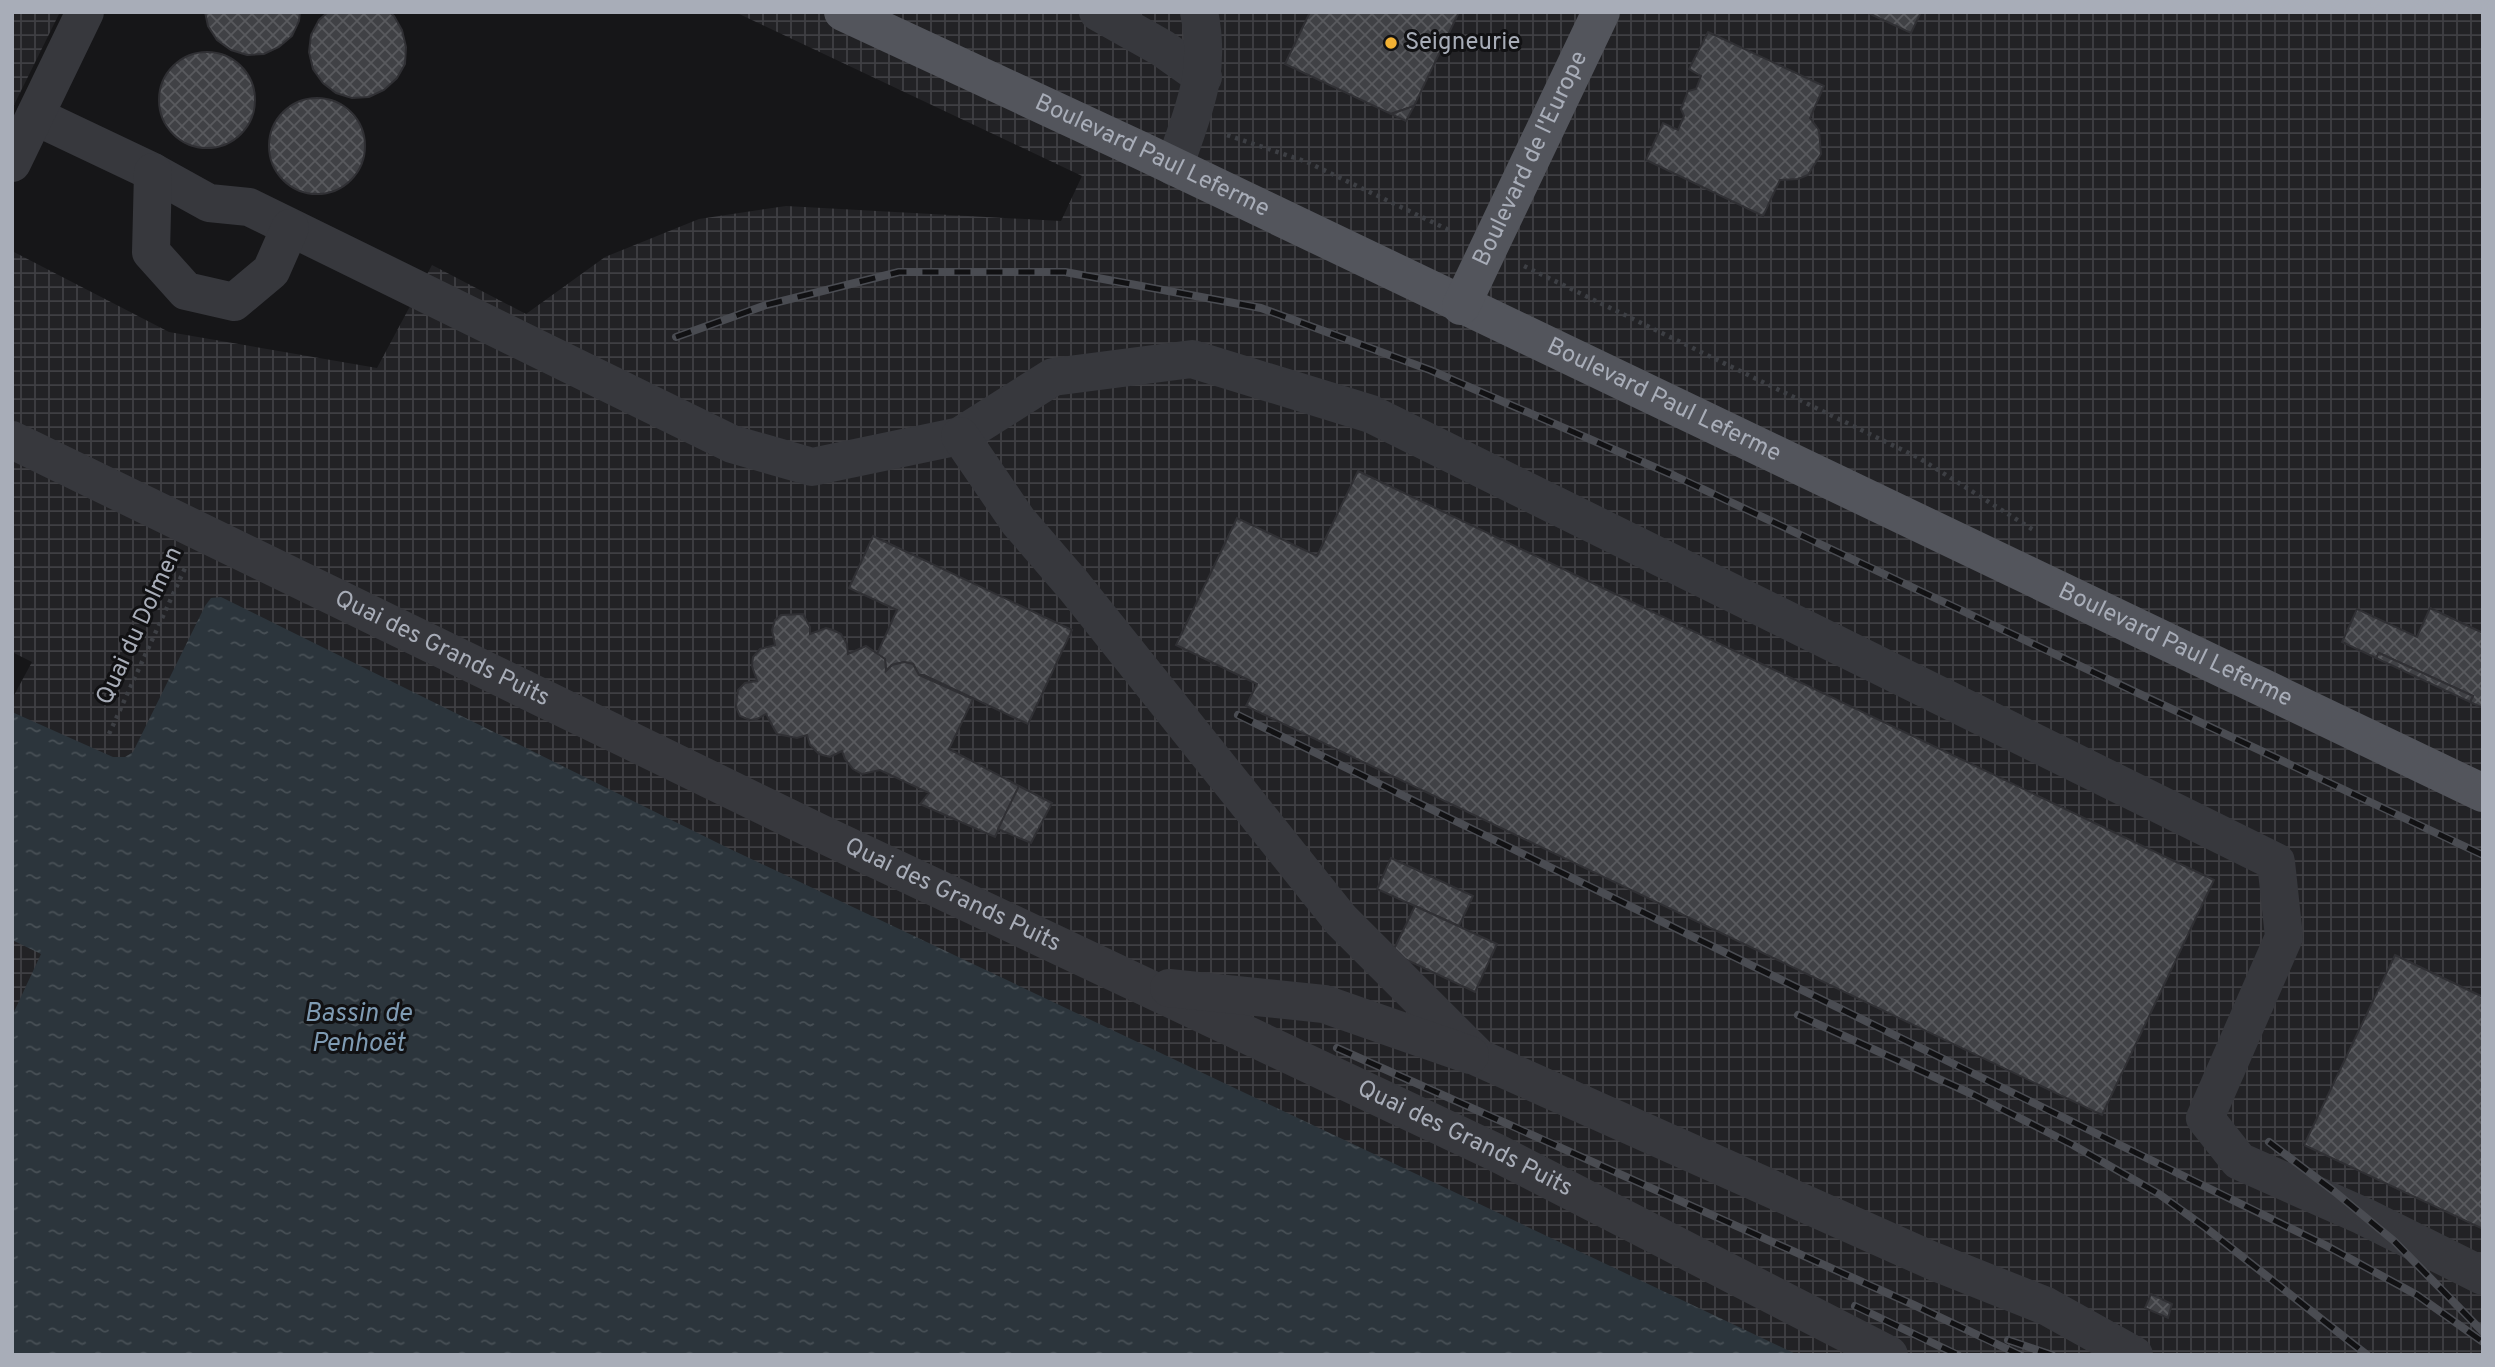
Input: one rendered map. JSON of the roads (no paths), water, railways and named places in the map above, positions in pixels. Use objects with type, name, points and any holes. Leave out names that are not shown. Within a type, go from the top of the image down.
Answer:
[{"type":"main road","name":"Boulevard de l'Europe","points":[[1461,306],[1601,12]]},
{"type":"main road","name":"Boulevard Paul Leferme","points":[[846,13],[2483,793]]},
{"type":"street","points":[[12,163],[85,12]]},
{"type":"street","points":[[1098,12],[1162,48],[1203,77]]},
{"type":"street","points":[[1156,12],[1167,21],[1203,77]]},
{"type":"street","points":[[1183,12],[1198,45],[1203,77]]},
{"type":"street","points":[[1174,167],[1203,77],[1204,48],[1199,12]]},
{"type":"street","points":[[35,116],[153,172],[209,203],[249,207],[732,444],[812,467],[960,436],[1053,377],[1192,359],[1371,414],[2276,862],[2284,937],[2205,1118],[2239,1161],[2363,1216],[2483,1276]]},
{"type":"street","points":[[153,172],[151,252],[186,291],[234,302],[271,271],[290,228]]},
{"type":"street","points":[[960,436],[1018,521],[1083,597],[1341,920],[1479,1058]]},
{"type":"street","name":"Quai des Grands Puits","points":[[12,440],[820,833],[1495,1152],[1889,1355]]},
{"type":"street","points":[[1142,985],[1324,1004],[1479,1058],[1933,1261],[2046,1306],[2134,1355]]},
{"type":"water","name":"Bassin de Penhoët","points":[[221,597],[726,847],[1798,1355],[12,1355],[12,1016],[41,954],[12,940],[12,712],[113,757],[125,757],[133,752],[205,606],[211,598]]},
{"type":"railway","points":[[676,337],[766,305],[899,272],[1065,272],[1261,308],[1430,370],[1675,476],[2483,855]]},
{"type":"railway","points":[[1238,715],[2325,1245],[2417,1295],[2483,1342]]},
{"type":"railway","points":[[1798,1015],[1974,1095],[2073,1145],[2159,1194],[2367,1355]]},
{"type":"railway","points":[[1337,1048],[1914,1305],[2020,1355]]},
{"type":"railway","points":[[2269,1142],[2394,1241],[2483,1332]]},
{"type":"railway","points":[[1855,1306],[1958,1355]]},
{"type":"railway","points":[[2008,1340],[2052,1355]]},
{"type":"place","name":"Seigneurie","points":[[1391,43]]}]
